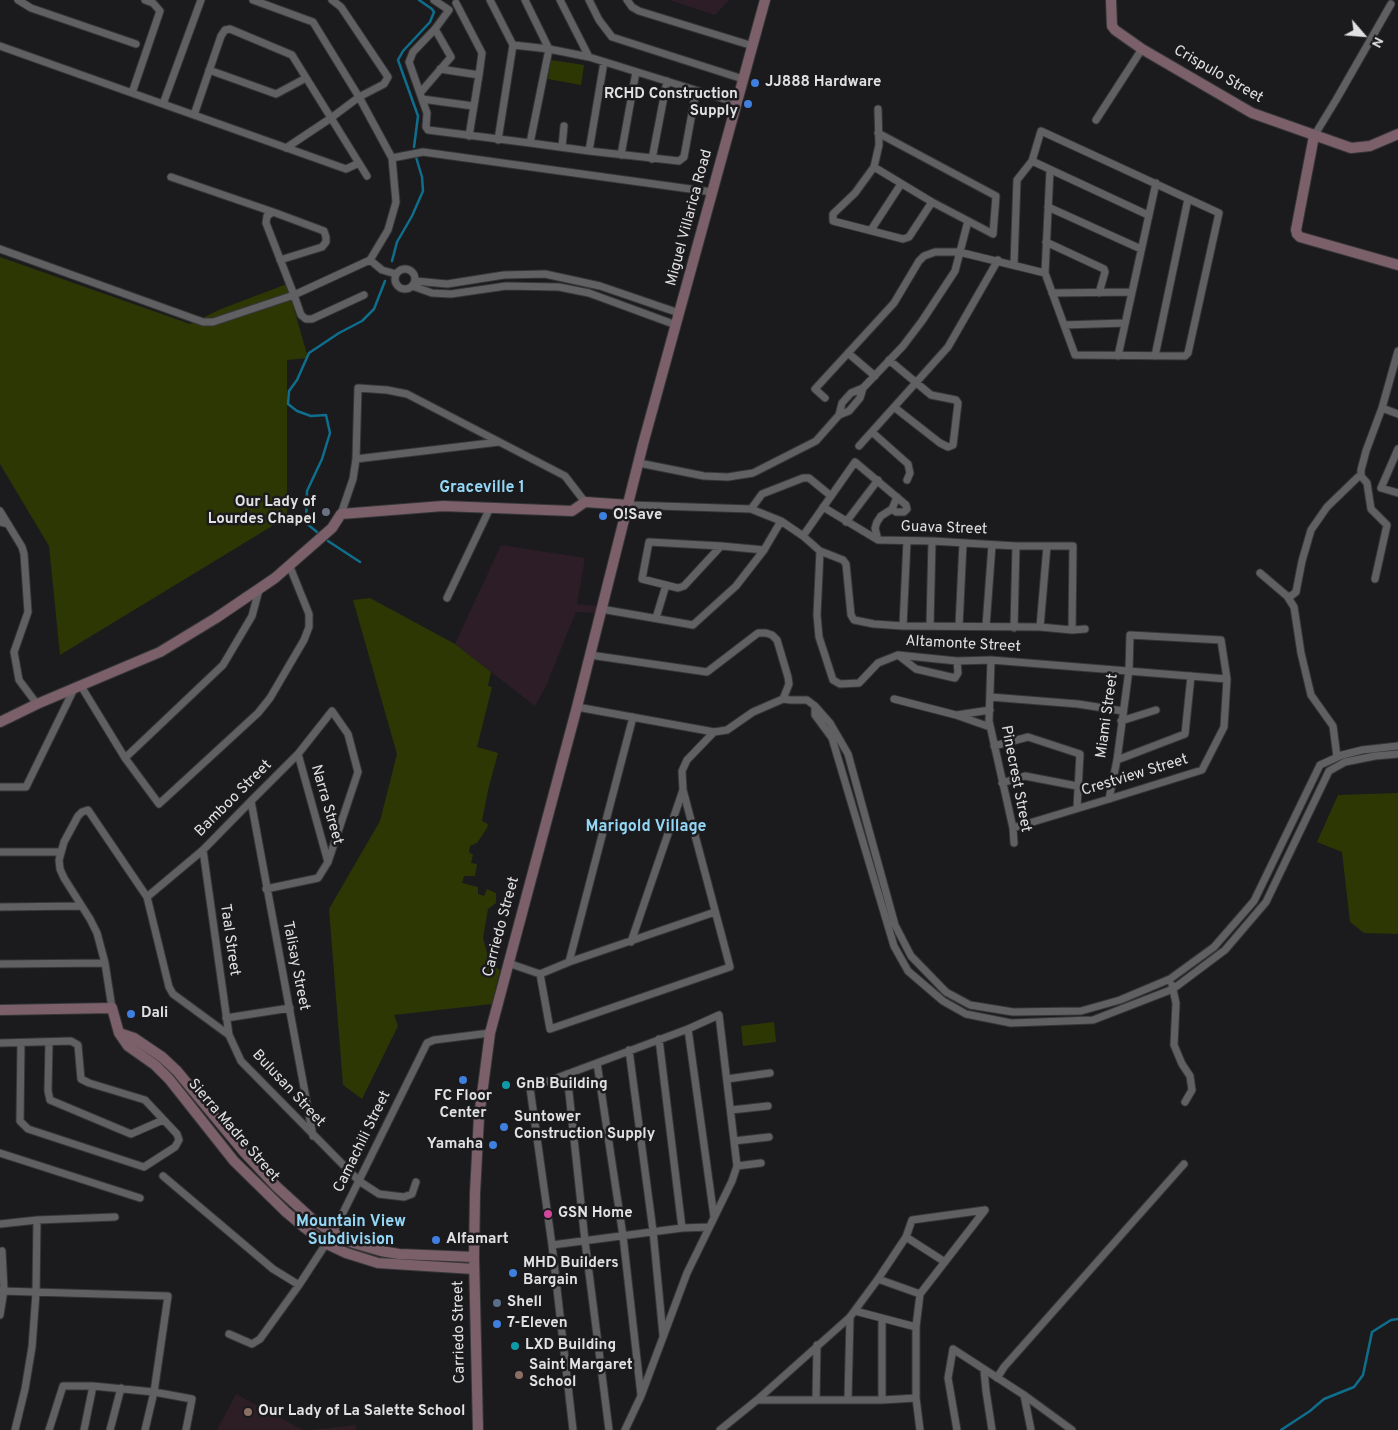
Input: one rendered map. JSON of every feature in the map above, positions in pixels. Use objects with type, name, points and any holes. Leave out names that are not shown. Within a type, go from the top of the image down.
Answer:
[{"type":"main road","name":"Miguel Villarica Road","points":[[643,444],[766,0]]},
{"type":"main road","name":"Crispulo Street","points":[[1111,0],[1112,26],[1114,30],[1142,49],[1252,113],[1351,148],[1370,146],[1398,134]]},
{"type":"main road","points":[[1314,136],[1296,230],[1297,234],[1300,237],[1398,265]]},
{"type":"main road","name":"Carriedo Street","points":[[478,1430],[474,1269],[475,1174],[479,1116],[490,1033],[577,707],[643,444]]},
{"type":"main road","points":[[0,722],[160,652],[259,590],[290,567],[332,528],[341,514],[443,506],[572,511],[585,502],[629,505]]},
{"type":"main road","points":[[0,1010],[112,1008]]},
{"type":"main road","name":"Sierra Madre Street","points":[[112,1008],[119,1034],[128,1046],[148,1060],[169,1079],[234,1161],[267,1194],[305,1228],[327,1244],[346,1253],[378,1263],[397,1266],[474,1269]]},
{"type":"main road","name":"Sierra Madre Street","points":[[119,1034],[134,1038],[162,1057],[216,1117],[244,1152],[277,1187],[312,1219],[333,1233],[350,1242],[381,1251],[474,1257]]},
{"type":"main road","points":[[206,1125],[216,1117]]},
{"type":"street","points":[[18,0],[31,8],[136,44]]},
{"type":"street","points":[[132,93],[160,11],[153,3],[145,0]]},
{"type":"street","points":[[163,104],[201,0]]},
{"type":"street","points":[[0,249],[203,322],[213,322],[294,295],[370,260],[388,230],[396,202],[392,158],[313,22],[252,0]]},
{"type":"street","points":[[286,148],[331,118],[358,97],[384,84],[388,77],[342,4],[332,0]]},
{"type":"street","points":[[434,0],[449,10]]},
{"type":"street","points":[[490,0],[513,45],[498,140]]},
{"type":"street","points":[[525,0],[549,49],[530,143]]},
{"type":"street","points":[[560,0],[590,58]]},
{"type":"street","points":[[589,0],[599,20],[612,37],[743,79]]},
{"type":"street","points":[[627,0],[632,7],[639,11],[753,46]]},
{"type":"street","points":[[469,136],[482,53],[458,1],[413,52],[409,62],[427,113],[426,127],[428,130],[469,136],[498,140],[562,147],[589,152],[676,162],[684,157],[696,91]]},
{"type":"street","points":[[1314,136],[1390,4]]},
{"type":"street","points":[[194,115],[221,36],[225,30],[230,29],[292,55],[367,176]]},
{"type":"street","points":[[421,96],[440,69],[451,58],[435,29]]},
{"type":"street","points":[[513,45],[549,49],[590,58],[737,103]]},
{"type":"street","points":[[0,46],[346,169],[359,163]]},
{"type":"street","points":[[1096,120],[1142,49]]},
{"type":"street","points":[[589,152],[604,62]]},
{"type":"street","points":[[440,69],[479,75]]},
{"type":"street","points":[[209,70],[276,94],[306,78]]},
{"type":"street","points":[[621,155],[636,72]]},
{"type":"street","points":[[652,159],[666,81]]},
{"type":"street","points":[[421,96],[473,106]]},
{"type":"street","points":[[878,109],[879,145],[874,167],[855,193],[833,214],[833,221],[903,239],[909,237],[932,202]]},
{"type":"street","points":[[562,147],[564,126]]},
{"type":"street","points":[[1014,264],[1017,180],[1032,161],[1040,132],[1043,131],[1219,213],[1188,353],[1185,356],[1075,355],[1045,273],[1050,170]]},
{"type":"street","points":[[874,167],[932,202],[993,234],[996,196],[878,133]]},
{"type":"street","points":[[392,158],[423,152],[712,192]]},
{"type":"street","points":[[1032,161],[1148,215]]},
{"type":"street","points":[[171,177],[324,231],[326,242],[322,246],[280,260]]},
{"type":"street","points":[[1118,356],[1156,183]]},
{"type":"street","points":[[870,230],[901,184]]},
{"type":"street","points":[[1155,356],[1188,199]]},
{"type":"street","points":[[1048,206],[1141,249]]},
{"type":"street","points":[[273,212],[267,216],[266,222],[301,315],[306,319],[312,319],[364,295]]},
{"type":"street","points":[[839,415],[842,403],[850,393],[863,388],[908,340],[944,289],[955,271],[968,221]]},
{"type":"street","points":[[1046,242],[1104,269],[1099,293]]},
{"type":"street","points":[[826,398],[815,389],[894,304],[921,257],[935,252],[959,252],[1045,273]]},
{"type":"street","points":[[370,260],[382,270],[396,274]]},
{"type":"street","points":[[859,446],[948,347],[998,260]]},
{"type":"street","points":[[413,284],[414,275],[410,270],[401,270],[396,274],[395,280],[400,288],[406,289],[413,284],[447,284],[504,275],[545,274],[600,286],[679,313]]},
{"type":"street","points":[[413,284],[432,293],[451,294],[506,286],[560,287],[589,294],[676,324]]},
{"type":"street","points":[[1052,293],[1132,292]]},
{"type":"street","points":[[1064,324],[1125,323]]},
{"type":"street","points":[[1288,596],[1296,592],[1298,588],[1302,560],[1311,530],[1327,507],[1361,476],[1366,452],[1382,408],[1398,350]]},
{"type":"street","points":[[848,353],[875,376]]},
{"type":"street","points":[[889,360],[931,395],[956,400],[958,404],[952,446],[940,443],[894,407]]},
{"type":"street","points":[[341,514],[353,479],[356,459],[358,388],[387,390],[407,394],[565,476],[585,502]]},
{"type":"street","points":[[639,463],[704,476],[740,476],[753,473],[816,441],[839,415],[849,411],[860,398],[863,388]]},
{"type":"street","points":[[1382,408],[1398,414]]},
{"type":"street","points":[[872,432],[908,464],[910,473],[907,480]]},
{"type":"street","points":[[356,459],[499,442]]},
{"type":"street","points":[[1398,449],[1394,466],[1381,488],[1398,493]]},
{"type":"street","points":[[803,536],[856,462],[906,505],[907,509],[904,512],[896,512],[892,509]]},
{"type":"street","points":[[1361,476],[1367,483],[1371,508],[1388,525],[1375,579]]},
{"type":"street","points":[[751,509],[762,494],[803,478],[809,478],[831,496]]},
{"type":"street","points":[[846,522],[878,480]]},
{"type":"street","points":[[878,540],[875,528],[877,522],[881,516],[892,509],[897,497]]},
{"type":"street","points":[[629,505],[751,509],[781,521],[803,536],[820,551],[845,562],[852,618],[874,624],[1085,629]]},
{"type":"street","name":"Guava Street","points":[[823,507],[878,540],[1016,546],[1073,546],[1072,630]]},
{"type":"street","points":[[447,598],[490,508]]},
{"type":"street","points":[[0,511],[4,523],[22,547],[24,554],[28,612],[14,652],[19,680],[38,704]]},
{"type":"street","points":[[601,609],[693,625],[736,586],[764,550],[781,521]]},
{"type":"street","points":[[903,626],[907,541]]},
{"type":"street","points":[[930,625],[932,541]]},
{"type":"street","points":[[721,546],[684,586],[678,588],[642,579],[649,542],[721,546],[764,550]]},
{"type":"street","points":[[959,626],[963,543]]},
{"type":"street","points":[[986,626],[992,545]]},
{"type":"street","points":[[1014,628],[1016,546]]},
{"type":"street","points":[[1040,627],[1047,546]]},
{"type":"street","name":"Altamonte Street","points":[[820,551],[817,615],[819,637],[834,680],[840,684],[859,683],[878,663],[898,655],[1129,670],[1227,679]]},
{"type":"street","points":[[0,787],[26,787],[77,688],[159,804],[258,713],[270,698],[304,640],[309,627],[308,614],[290,567]]},
{"type":"street","points":[[1260,574],[1288,596],[1294,607],[1301,653],[1311,696],[1333,726],[1337,757]]},
{"type":"street","points":[[656,618],[666,585]]},
{"type":"street","points":[[125,758],[223,665],[252,616],[259,590]]},
{"type":"street","points":[[590,654],[707,672],[758,633],[766,633],[772,635],[777,640],[788,677],[789,684],[783,699]]},
{"type":"street","name":"Miami Street","points":[[1109,799],[1117,760],[1129,670],[1130,635]]},
{"type":"street","name":"Crestview Street","points":[[1013,828],[1202,770],[1224,727],[1227,679],[1221,640],[1130,635]]},
{"type":"street","points":[[898,655],[916,669],[955,678],[958,673],[957,660]]},
{"type":"street","name":"Pinecrest Street","points":[[991,660],[990,727],[1013,828],[1014,843]]},
{"type":"street","points":[[1117,760],[1185,734],[1191,676]]},
{"type":"street","points":[[990,697],[1069,703],[1123,711]]},
{"type":"street","points":[[577,707],[714,732],[727,730],[753,712],[783,699],[806,700],[815,706],[830,723],[848,754],[895,924],[911,956],[946,992],[970,1005],[1014,1012],[1080,1011],[1120,1000],[1170,979],[1214,947],[1254,901],[1320,765],[1337,757],[1362,750],[1398,746]]},
{"type":"street","points":[[894,699],[956,715],[990,727]]},
{"type":"street","points":[[815,706],[815,715],[832,738],[894,946],[908,971],[944,1001],[966,1014],[1011,1023],[1092,1020],[1173,989],[1226,950],[1266,902],[1329,771],[1345,762],[1398,754]]},
{"type":"street","points":[[956,715],[990,710]]},
{"type":"street","points":[[1121,721],[1156,710]]},
{"type":"street","name":"Bamboo Street","points":[[147,897],[202,850],[251,802],[298,754],[332,711],[348,734],[358,772],[328,862]]},
{"type":"street","points":[[570,962],[633,717]]},
{"type":"street","points":[[540,974],[550,1029],[730,967],[683,790],[682,771],[687,760],[714,732]]},
{"type":"street","points":[[994,746],[1028,737],[1080,754],[1077,808]]},
{"type":"street","name":"Narra Street","points":[[298,754],[328,862]]},
{"type":"street","points":[[1002,783],[1025,776],[1078,786]]},
{"type":"street","points":[[631,942],[683,790]]},
{"type":"street","name":"Talisay Street","points":[[251,802],[313,1136]]},
{"type":"street","name":"Bulusan Street","points":[[60,852],[78,816],[88,810],[147,897],[169,986],[173,994],[229,1035],[241,1061],[359,1181],[379,1194],[404,1197],[412,1194],[416,1182]]},
{"type":"street","name":"Taal Street","points":[[202,850],[229,1035]]},
{"type":"street","points":[[0,852],[60,852]]},
{"type":"street","name":"Sierra Madre Street","points":[[60,852],[60,869],[64,878],[97,933],[112,1008]]},
{"type":"street","points":[[266,889],[318,878],[328,862]]},
{"type":"street","points":[[0,907],[81,906]]},
{"type":"street","points":[[508,963],[540,974],[714,912]]},
{"type":"street","points":[[0,964],[104,963]]},
{"type":"street","points":[[1170,979],[1176,1003],[1174,1045],[1182,1064],[1190,1076],[1192,1090],[1184,1102]]},
{"type":"street","points":[[966,1014],[970,1005]]},
{"type":"street","points":[[226,1018],[290,1008]]},
{"type":"street","points":[[573,1430],[552,1245],[530,1088],[719,1016],[737,1166],[732,1181],[688,1273],[641,1396],[625,1430]]},
{"type":"street","points":[[688,1029],[714,1218]]},
{"type":"street","name":"Camachili Street","points":[[229,1334],[252,1344],[260,1339],[327,1244],[427,1043],[434,1040],[490,1033]]},
{"type":"street","points":[[659,1039],[682,1228]]},
{"type":"street","points":[[0,1043],[71,1041],[78,1045],[81,1078],[89,1083],[145,1100],[177,1134],[179,1140],[175,1147],[144,1167],[28,1129],[20,1121],[20,1043]]},
{"type":"street","points":[[49,1043],[48,1091],[50,1100],[132,1134],[163,1120]]},
{"type":"street","points":[[629,1050],[653,1231],[664,1338]]},
{"type":"street","points":[[597,1063],[623,1236],[641,1396]]},
{"type":"street","points":[[727,1079],[770,1073]]},
{"type":"street","points":[[567,1074],[607,1430]]},
{"type":"street","points":[[731,1110],[768,1106]]},
{"type":"street","points":[[734,1140],[769,1137]]},
{"type":"street","points":[[0,1153],[140,1198]]},
{"type":"street","points":[[737,1166],[761,1163]]},
{"type":"street","points":[[997,1378],[1004,1367],[1184,1164]]},
{"type":"street","points":[[163,1176],[273,1269],[299,1285]]},
{"type":"street","points":[[720,1430],[757,1400],[852,1314],[906,1237],[912,1220],[985,1210],[920,1294],[916,1327],[916,1398],[920,1430]]},
{"type":"street","points":[[0,1224],[38,1220],[115,1217]]},
{"type":"street","points":[[15,1430],[25,1389],[32,1347],[38,1220]]},
{"type":"street","points":[[552,1245],[653,1231],[709,1227]]},
{"type":"street","points":[[906,1237],[945,1262]]},
{"type":"street","points":[[0,1252],[2,1252],[0,1315]]},
{"type":"street","points":[[878,1279],[920,1294]]},
{"type":"street","points":[[2,1290],[168,1296],[154,1392],[145,1430]]},
{"type":"street","points":[[852,1314],[916,1327]]},
{"type":"street","points":[[848,1399],[852,1314]]},
{"type":"street","points":[[882,1319],[882,1400]]},
{"type":"street","points":[[816,1399],[817,1345]]},
{"type":"street","points":[[956,1430],[948,1378],[953,1349],[1024,1395],[1071,1430]]},
{"type":"street","points":[[984,1370],[992,1430]]},
{"type":"street","points":[[50,1430],[63,1386],[93,1386],[154,1392],[192,1399],[186,1430]]},
{"type":"street","points":[[84,1430],[93,1386]]},
{"type":"street","points":[[110,1430],[122,1388]]},
{"type":"street","points":[[1024,1395],[1030,1430]]},
{"type":"street","points":[[757,1400],[882,1400],[916,1398]]},
{"type":"shaded area","points":[[669,0],[729,0],[715,15]]},
{"type":"shaded area","points":[[501,545],[585,558],[577,604],[598,606],[596,613],[576,612],[545,688],[535,706],[455,644]]},
{"type":"shaded area","name":"Our Lady of La Salette School","points":[[236,1394],[303,1430],[217,1430]]},
{"type":"shaded area","name":"Our Lady of La Salette School","points":[[356,1425],[356,1430],[310,1430]]},
{"type":"green space","points":[[551,60],[584,65],[581,85],[548,79]]},
{"type":"green space","points":[[0,257],[190,324],[221,309],[287,284],[308,358],[287,360],[287,517],[60,655],[49,546],[0,464]]},
{"type":"green space","points":[[370,598],[455,644],[491,672],[488,686],[492,687],[477,747],[498,753],[482,821],[488,824],[487,828],[477,843],[470,846],[469,852],[473,855],[471,863],[477,864],[475,876],[464,876],[462,883],[478,887],[478,894],[484,896],[487,889],[496,893],[496,903],[488,909],[483,938],[490,964],[500,970],[492,1004],[394,1015],[398,1026],[362,1099],[343,1085],[329,909],[380,821],[397,754],[353,600]]},
{"type":"green space","points":[[1398,793],[1398,934],[1364,933],[1350,922],[1342,852],[1317,842],[1338,795]]},
{"type":"green space","points":[[774,1022],[776,1042],[743,1046],[741,1026]]},
{"type":"waterway","points":[[414,147],[418,116],[398,60],[403,51],[430,22],[434,12],[419,0]]},
{"type":"waterway","points":[[392,261],[397,242],[412,216],[423,191],[422,177],[416,157]]},
{"type":"waterway","points":[[317,532],[306,523],[307,491],[322,459],[330,433],[326,415],[311,416],[297,411],[288,404],[289,391],[297,380],[309,353],[339,333],[362,321],[374,309],[385,281]]},
{"type":"waterway","points":[[328,541],[360,562]]},
{"type":"waterway","points":[[1281,1430],[1310,1411],[1324,1399],[1354,1387],[1363,1375],[1372,1332],[1391,1320],[1398,1319]]},
{"type":"place","name":"JJ888 Hardware","points":[[755,83]]},
{"type":"place","name":"RCHD Construction Supply","points":[[748,104]]},
{"type":"place","name":"Our Lady of Lourdes Chapel","points":[[326,512]]},
{"type":"place","name":"O!Save","points":[[603,516]]},
{"type":"place","name":"Dali","points":[[131,1014]]},
{"type":"place","name":"FC Floor Center","points":[[463,1080]]},
{"type":"place","name":"GnB Building","points":[[506,1085]]},
{"type":"place","name":"Suntower Construction Supply","points":[[504,1127]]},
{"type":"place","name":"Yamaha","points":[[493,1145]]},
{"type":"place","name":"GSN Home","points":[[548,1214]]},
{"type":"place","name":"Alfamart","points":[[436,1240]]},
{"type":"place","name":"MHD Builders Bargain","points":[[513,1273]]},
{"type":"place","name":"Shell","points":[[497,1303]]},
{"type":"place","name":"7-Eleven","points":[[497,1324]]},
{"type":"place","name":"LXD Building","points":[[515,1346]]},
{"type":"place","name":"Saint Margaret School","points":[[519,1375]]},
{"type":"place","name":"Our Lady of La Salette School","points":[[248,1412]]},
{"type":"district","name":"Graceville 1","points":[[482,489]]},
{"type":"district","name":"Marigold Village","points":[[646,828]]},
{"type":"district","name":"Mountain View Subdivision","points":[[351,1232]]}]
